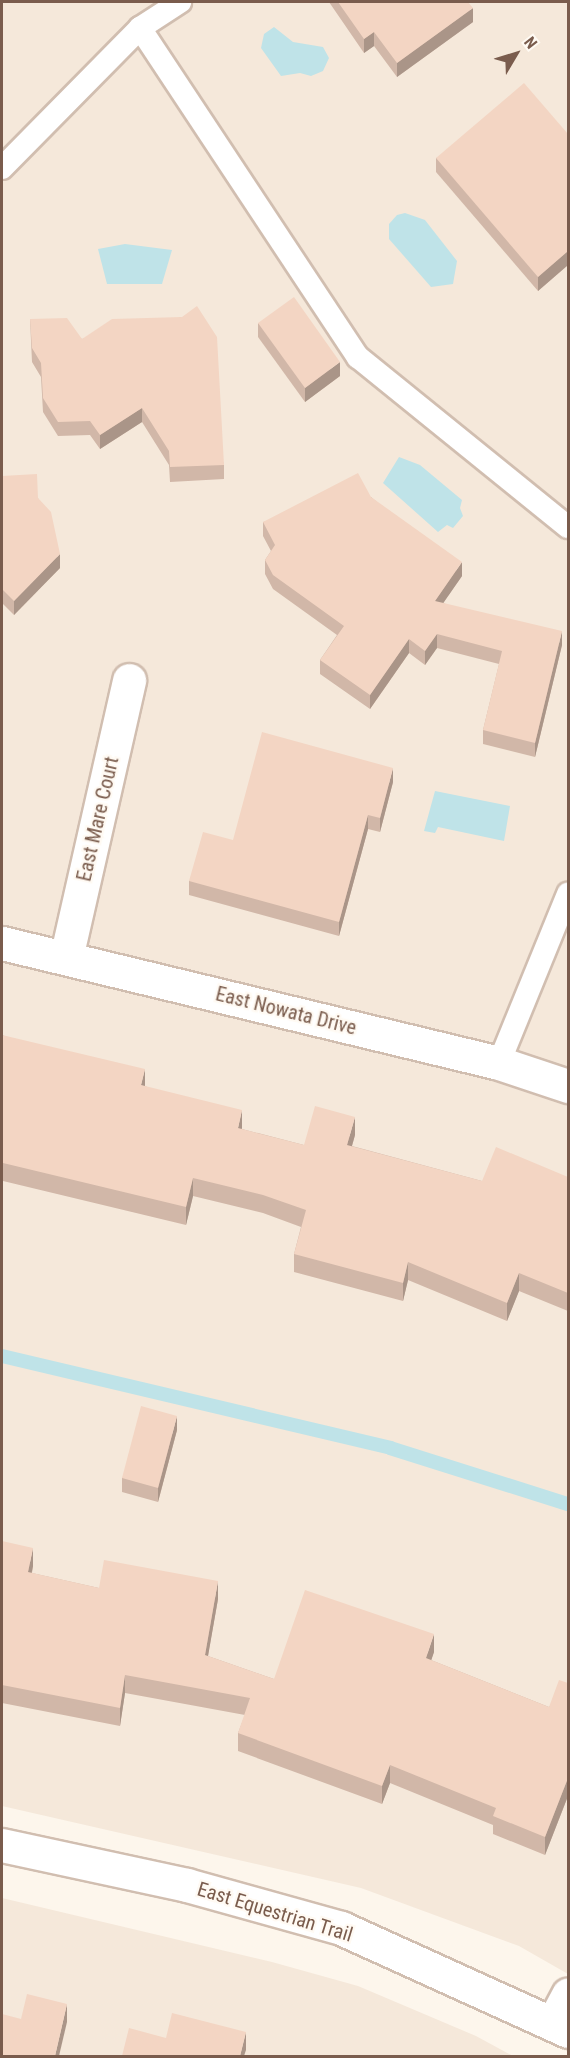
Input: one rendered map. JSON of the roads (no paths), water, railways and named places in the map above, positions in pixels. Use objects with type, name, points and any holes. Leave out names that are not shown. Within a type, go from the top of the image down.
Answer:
[{"type":"street","name":"East Mare Court","points":[[66,958],[129,680]]},
{"type":"street","name":"East Nowata Drive","points":[[2,943],[499,1063],[568,1086]]},
{"type":"street","name":"East Equestrian Trail","points":[[2,1845],[188,1886],[342,1928],[564,2016]]},
{"type":"lane","points":[[2,168],[140,28],[180,2]]},
{"type":"lane","points":[[140,28],[358,357],[568,527]]},
{"type":"lane","points":[[499,1063],[568,894]]},
{"type":"water","points":[[274,27],[293,42],[323,47],[329,58],[323,71],[311,76],[300,73],[281,76],[261,48],[264,34]]},
{"type":"water","points":[[405,213],[425,220],[457,261],[453,284],[431,287],[389,239],[389,224],[397,215]]},
{"type":"water","points":[[125,244],[172,250],[162,284],[107,284],[98,249]]},
{"type":"water","points":[[399,457],[420,465],[462,500],[460,508],[463,516],[453,528],[447,525],[438,532],[383,483]]},
{"type":"water","points":[[435,791],[510,806],[504,841],[438,827],[435,833],[424,831]]},
{"type":"waterway","points":[[2,1356],[390,1448],[568,1504]]}]
